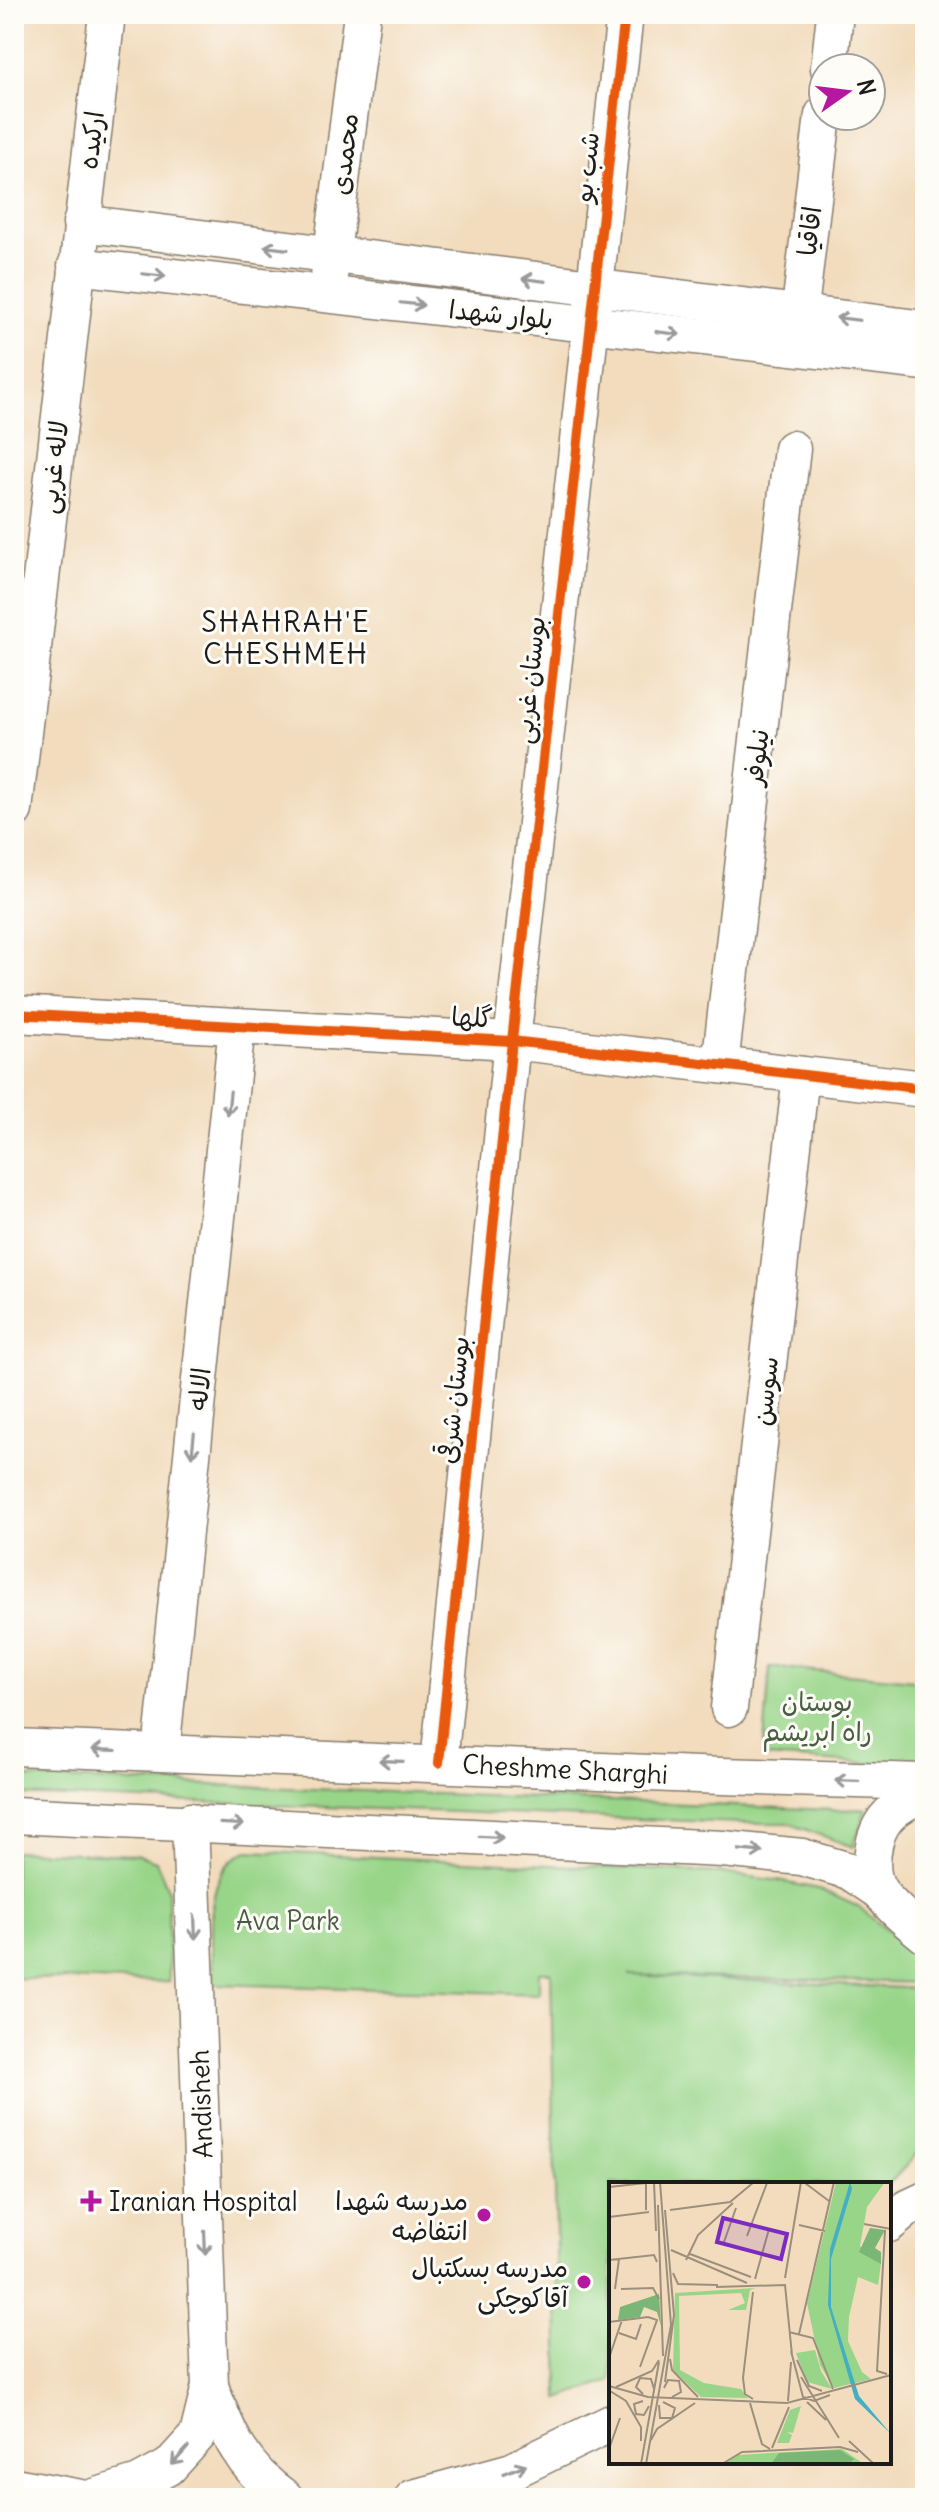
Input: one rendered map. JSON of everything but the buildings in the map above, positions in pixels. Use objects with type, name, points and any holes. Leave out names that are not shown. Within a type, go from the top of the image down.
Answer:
[{"type":"street","name":"ارکیده","points":[[76,266],[107,14]]},
{"type":"street","name":"محمدی","points":[[327,294],[362,14]]},
{"type":"street","name":"شب بو","points":[[590,324],[625,14]]},
{"type":"street","points":[[831,52],[835,14]]},
{"type":"street","name":"اقاقیا","points":[[797,330],[821,132]]},
{"type":"street","name":"بلوار شهدا","points":[[81,223],[595,287],[797,330],[925,362]]},
{"type":"street","name":"بلوار شهدا","points":[[76,266],[590,324],[797,330],[925,329]]},
{"type":"street","name":"لاله غربی","points":[[14,810],[76,266]]},
{"type":"street","name":"بوستان غربی","points":[[512,1041],[590,324]]},
{"type":"street","name":"نیلوفر","points":[[720,1065],[792,449]]},
{"type":"street","name":"گلها","points":[[14,1014],[512,1041],[925,1089]]},
{"type":"street","name":"الاله","points":[[161,1752],[237,1026]]},
{"type":"street","name":"بوستان شرقی","points":[[439,1763],[512,1041]]},
{"type":"street","name":"سوسن","points":[[729,1708],[801,1075]]},
{"type":"street","name":"Cheshme Sharghi","points":[[14,1747],[706,1776],[925,1782]]},
{"type":"street","points":[[879,1891],[872,1865],[875,1838],[887,1817],[908,1800],[925,1793]]},
{"type":"street","points":[[14,1815],[190,1821],[772,1853],[802,1857],[849,1871],[879,1891],[925,1935]]},
{"type":"street","name":"Andisheh","points":[[190,1821],[210,2386]]},
{"type":"street","points":[[891,2222],[908,2208],[925,2200]]},
{"type":"street","points":[[91,2498],[139,2483],[169,2467],[198,2435],[210,2386]]},
{"type":"street","points":[[210,2386],[228,2435],[264,2484],[285,2498]]},
{"type":"street","points":[[413,2498],[512,2471],[609,2424]]},
{"type":"street","points":[[14,2486],[81,2498]]},
{"type":"green space","name":"بوستان راه ابریشم","points":[[770,1667],[925,1681],[925,1767],[763,1757]]},
{"type":"green space","points":[[14,1777],[866,1809],[853,1847],[788,1823],[14,1795]]},
{"type":"green space","name":"Ava Park","points":[[14,1851],[139,1855],[156,1861],[168,1889],[169,1982],[14,1978]]},
{"type":"green space","points":[[248,1851],[720,1873],[819,1889],[859,1907],[925,1962],[925,1983],[628,1975],[925,1989],[925,2145],[891,2182],[609,2182],[609,2382],[559,2399],[551,1972],[539,1972],[539,1994],[213,1984],[212,1908],[215,1889],[232,1860]]},
{"type":"cycle path","points":[[439,1763],[512,1041],[625,14]]},
{"type":"cycle path","points":[[14,1014],[512,1041],[925,1089]]},
{"type":"place","name":"Iranian Hospital","points":[[91,2201]]},
{"type":"place","name":"مدرسه شهدا انتفاضه","points":[[484,2215]]},
{"type":"place","name":"مدرسه بسکتبال آقاکوچکی","points":[[584,2282]]},
{"type":"district","name":"SHAHRAH'E CHESHMEH","points":[[286,638]]}]
